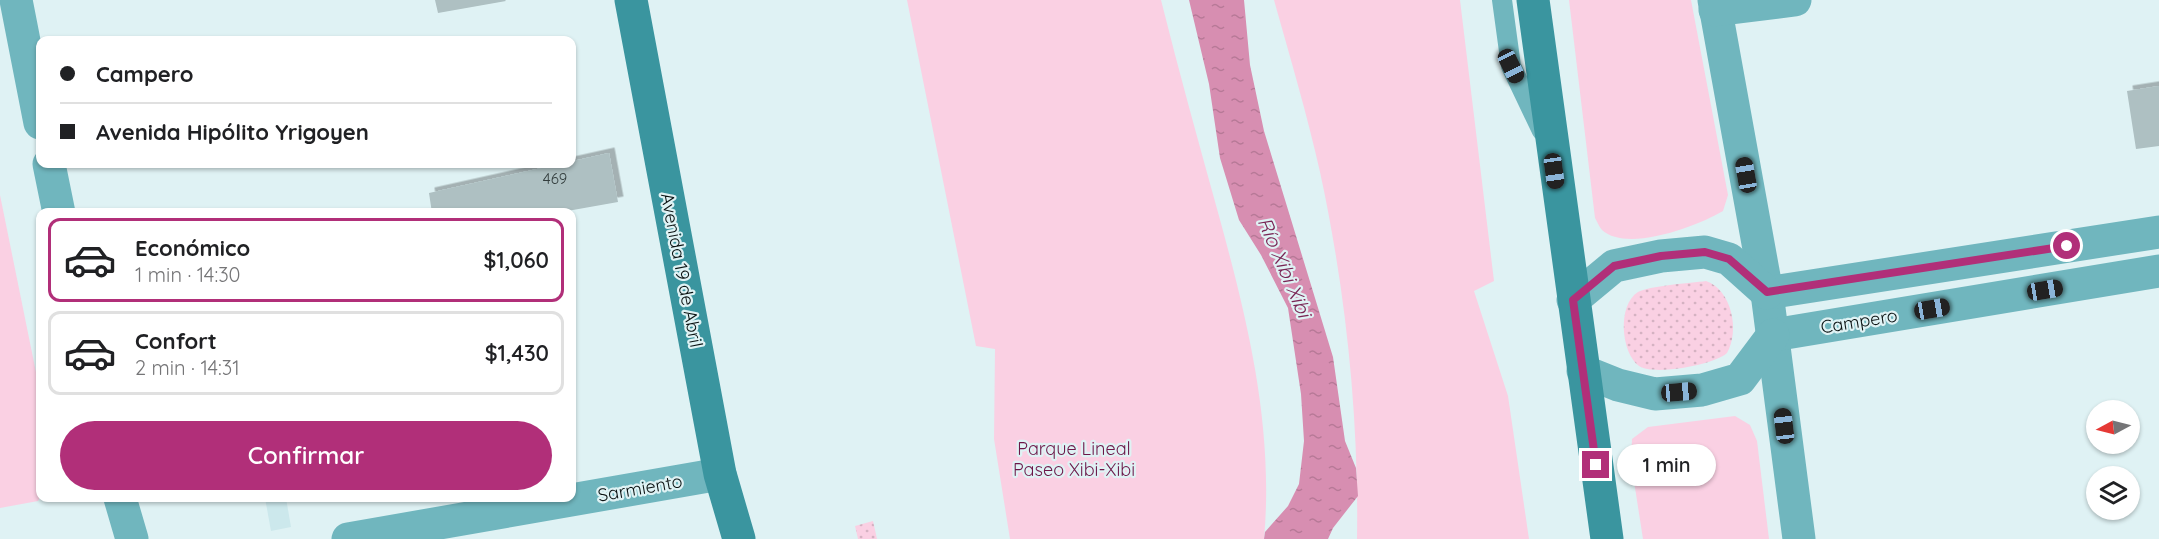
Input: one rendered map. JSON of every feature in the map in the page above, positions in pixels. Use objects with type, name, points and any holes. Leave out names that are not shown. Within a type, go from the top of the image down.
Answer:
[{"type":"main road","name":"Avenida 19 de Abril","points":[[631,0],[720,474],[739,539]]},
{"type":"main road","points":[[1533,0],[1551,149],[1607,539]]},
{"type":"street","points":[[16,0],[36,102]]},
{"type":"street","points":[[1795,0],[1715,5],[1767,292],[1799,539]]},
{"type":"street","points":[[50,168],[57,208]]},
{"type":"street","points":[[1573,300],[1614,266],[1661,256],[1705,252],[1729,259],[1767,292],[2159,232]]},
{"type":"street","name":"Campero","points":[[1773,335],[2159,271]]},
{"type":"street","points":[[1583,370],[1618,385],[1655,394],[1702,390],[1740,379],[1773,335]]},
{"type":"street","name":"Sarmiento","points":[[576,499],[720,474]]},
{"type":"street","points":[[121,502],[132,539]]},
{"type":"street","name":"Sarmiento","points":[[348,539],[560,502]]},
{"type":"lane","points":[[1502,0],[1511,66],[1551,149]]},
{"type":"shaded area","points":[[266,502],[287,502],[291,527],[271,531]]},
{"type":"green space","name":"Parque Lineal Paseo Xibi-Xibi","points":[[907,0],[1161,0],[1230,256],[1249,336],[1262,416],[1266,498],[1264,539],[1010,539],[994,439],[995,349],[976,346]]},
{"type":"green space","points":[[1274,0],[1460,0],[1494,281],[1474,291],[1508,396],[1529,539],[1357,539],[1353,401],[1337,263],[1315,150]]},
{"type":"green space","points":[[1569,0],[1691,0],[1728,195],[1723,211],[1680,230],[1645,238],[1628,239],[1613,236],[1601,229],[1595,218]]},
{"type":"green space","points":[[0,195],[36,372],[36,501],[0,508]]},
{"type":"green space","points":[[1706,281],[1722,293],[1731,312],[1733,334],[1727,353],[1710,362],[1684,368],[1657,370],[1639,366],[1628,351],[1625,340],[1624,318],[1631,298],[1638,292],[1651,288]]},
{"type":"green space","points":[[1735,416],[1750,425],[1757,441],[1769,539],[1643,539],[1631,462],[1632,439],[1648,427]]},
{"type":"green space","points":[[873,521],[877,539],[858,539],[855,526]]},
{"type":"water","name":"Río Xibi Xibi","points":[[1189,0],[1244,0],[1250,65],[1264,131],[1333,357],[1345,441],[1356,468],[1358,496],[1333,528],[1328,539],[1264,539],[1265,532],[1288,506],[1299,484],[1304,441],[1301,394],[1288,308],[1261,255],[1239,220],[1220,158],[1209,84]]},
{"type":"building","points":[[435,0],[505,0],[506,1],[438,13]]},
{"type":"building","points":[[2159,86],[2159,146],[2136,149],[2127,91]]},
{"type":"building","points":[[609,153],[618,202],[576,209],[431,208],[429,193],[542,168],[576,168],[576,160]]},
{"type":"route","points":[[1596,465],[1573,300],[1614,266],[1661,256],[1705,252],[1729,259],[1767,292],[2067,246]]}]
